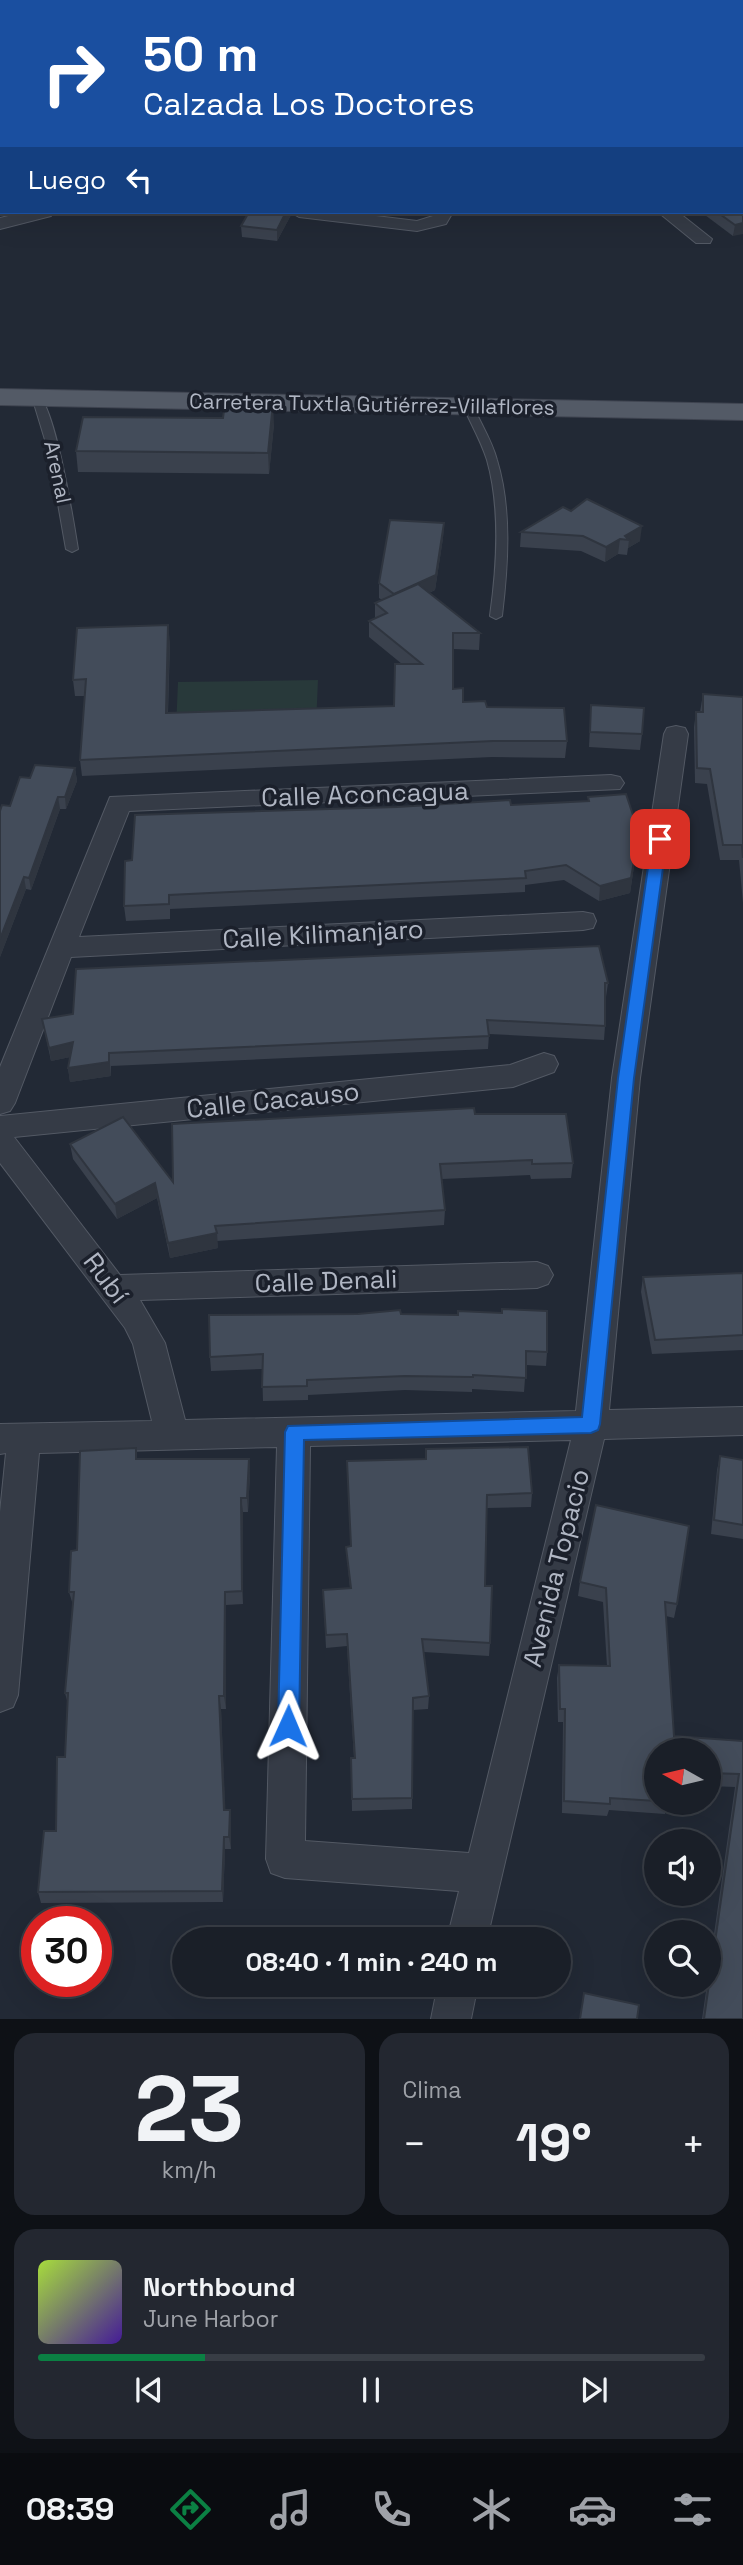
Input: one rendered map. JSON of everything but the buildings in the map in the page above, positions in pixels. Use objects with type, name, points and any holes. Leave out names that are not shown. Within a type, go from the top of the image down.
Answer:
[{"type":"main road","name":"Carretera Tuxtla Gutiérrez-Villaflores","points":[[0,397],[743,412]]},
{"type":"street","points":[[0,224],[38,214]]},
{"type":"street","points":[[316,214],[416,226],[437,218]]},
{"type":"street","points":[[670,214],[703,239]]},
{"type":"street","name":"Avenida Topacio","points":[[469,1927],[480,1873],[591,1424],[626,1078],[676,734]]},
{"type":"street","name":"Calle Aconcagua","points":[[63,948],[119,803],[611,783]]},
{"type":"street","name":"Calle Kilimanjaro","points":[[63,948],[583,921]]},
{"type":"street","points":[[0,1103],[63,948]]},
{"type":"street","name":"Calle Cacauso","points":[[0,1127],[513,1076],[544,1064]]},
{"type":"street","name":"Rubí","points":[[0,1140],[115,1288],[149,1343],[172,1435]]},
{"type":"street","name":"Calle Denali","points":[[115,1288],[537,1275]]},
{"type":"street","points":[[0,1695],[12,1439],[743,1421]]},
{"type":"street","points":[[294,1432],[285,1859],[480,1873]]},
{"type":"street","points":[[451,2019],[455,1997]]},
{"type":"lane","name":"Arenal","points":[[37,397],[48,425],[66,506],[72,549]]},
{"type":"lane","points":[[468,406],[493,463],[501,586],[496,616]]},
{"type":"shaded area","points":[[318,680],[316,726],[176,728],[178,682]]},
{"type":"route","points":[[288,1726],[294,1432],[591,1424],[626,1078],[660,839]]}]
